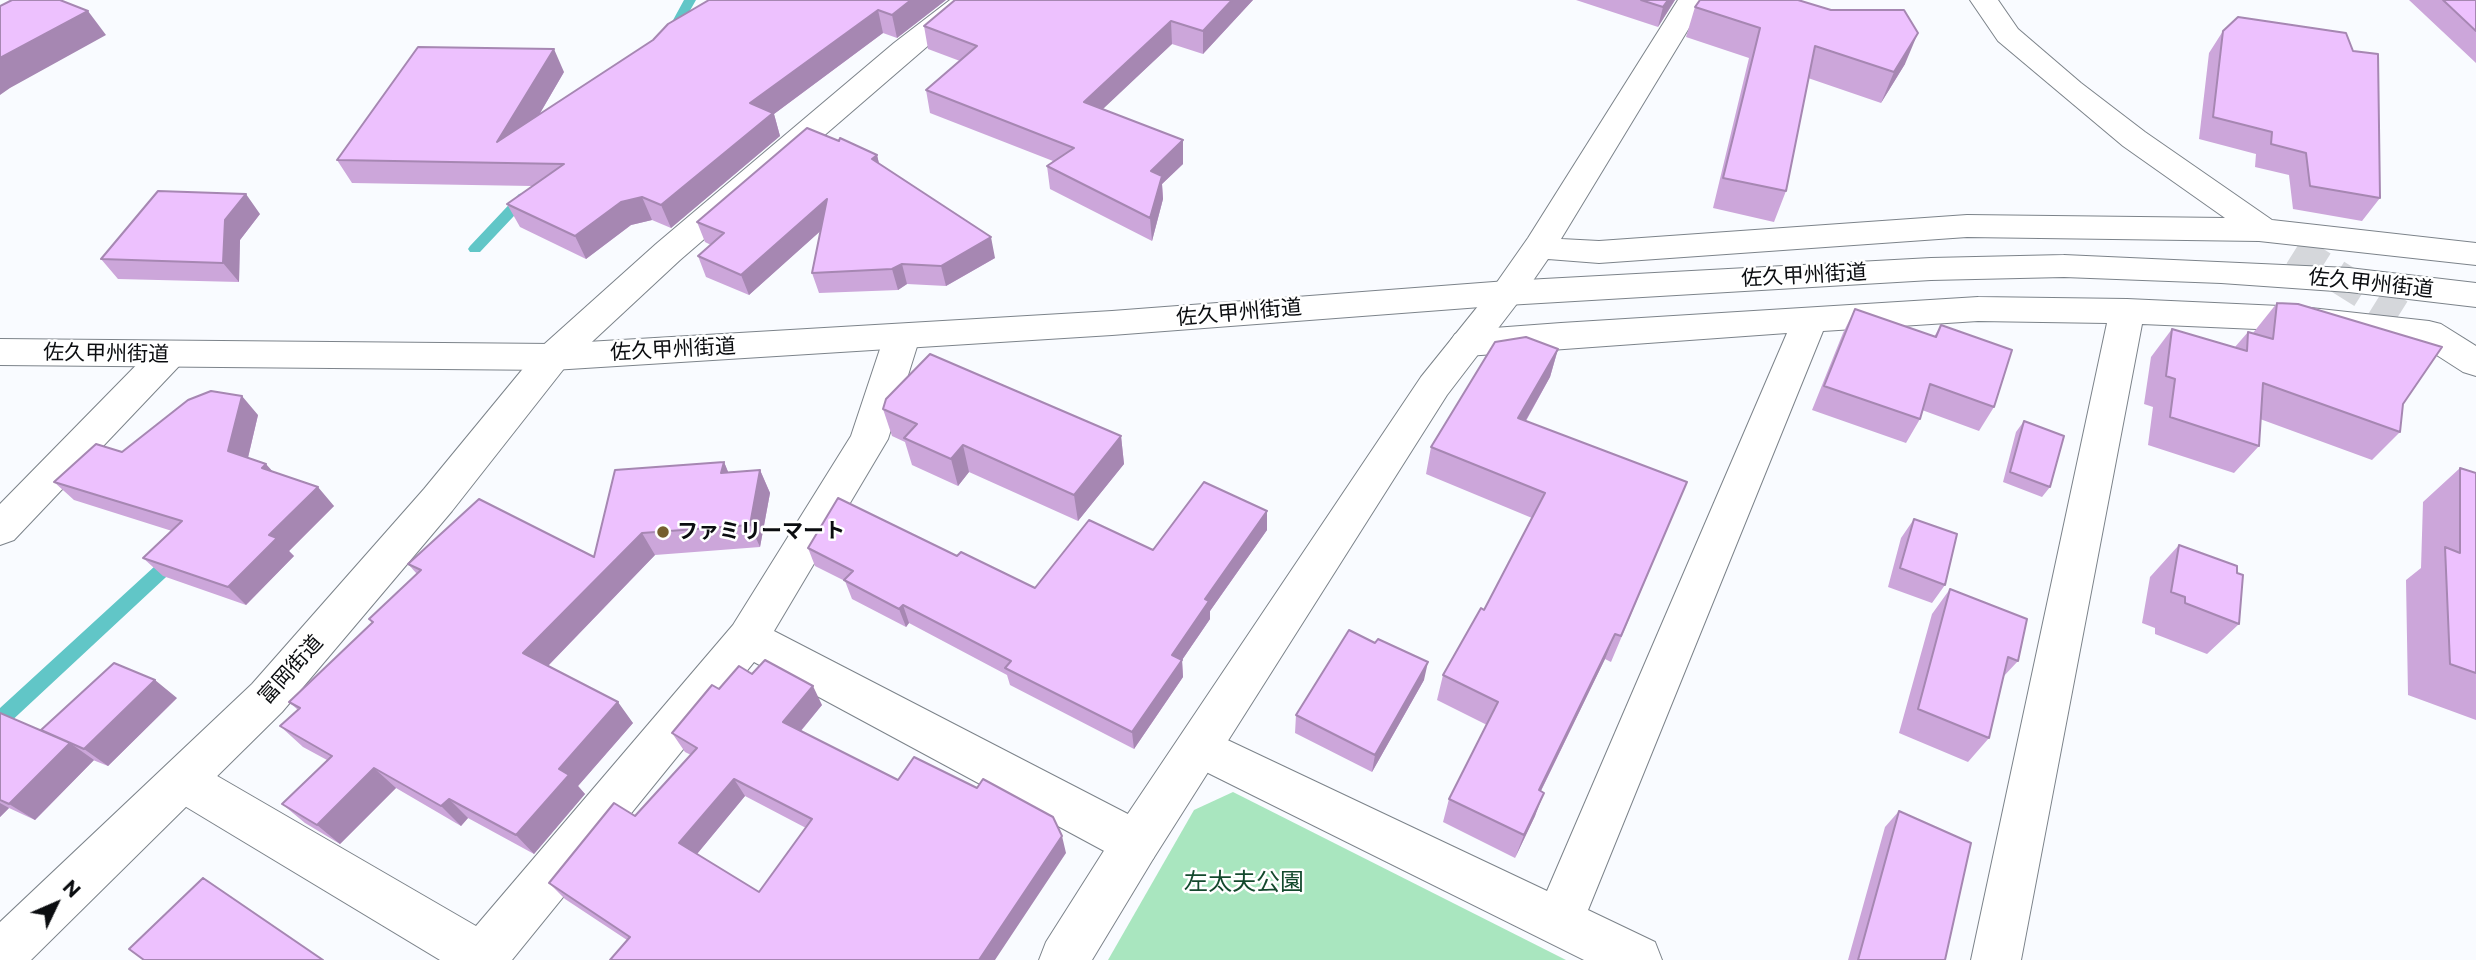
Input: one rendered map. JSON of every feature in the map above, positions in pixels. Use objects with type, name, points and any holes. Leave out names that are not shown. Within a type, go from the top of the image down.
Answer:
[{"type":"main road","name":"富岡街道","points":[[0,956],[267,698],[336,620],[553,357],[679,243],[904,49],[967,0]]},
{"type":"main road","points":[[1064,960],[1136,843],[1434,386],[1540,246],[1692,0]]},
{"type":"main road","points":[[1984,0],[2008,35],[2071,89],[2134,139],[2295,250]]},
{"type":"main road","points":[[1540,246],[1568,251],[1599,252],[1967,226],[2263,230],[2476,254]]},
{"type":"main road","name":"佐久甲州街道","points":[[0,352],[553,357],[902,337],[1507,293],[1931,269],[2064,266],[2349,280],[2476,295]]},
{"type":"main road","points":[[1467,343],[1811,318],[1978,309],[2127,311],[2414,324],[2476,340]]},
{"type":"main road","points":[[1996,960],[2127,311]]},
{"type":"main road","points":[[1559,922],[1811,318]]},
{"type":"main road","points":[[2414,324],[2476,363]]},
{"type":"main road","points":[[184,781],[483,959],[748,638],[869,439],[902,337]]},
{"type":"main road","points":[[0,530],[168,355]]},
{"type":"main road","points":[[748,638],[1136,843]]},
{"type":"main road","points":[[1200,747],[1637,960]]},
{"type":"green space","name":"左太夫公園","points":[[1233,792],[1566,960],[1108,960],[1194,810]]},
{"type":"building","points":[[12,0],[60,0],[88,11],[0,58],[0,6]]},
{"type":"building","points":[[709,0],[911,0],[892,15],[878,10],[750,103],[773,113],[661,205],[642,197],[621,202],[575,236],[507,204],[564,164],[337,160],[418,47],[554,49],[497,142],[653,40],[668,24]]},
{"type":"building","points":[[955,0],[1232,0],[1203,31],[1171,21],[1084,102],[1183,140],[1151,171],[1162,176],[1150,218],[1047,166],[1074,148],[926,90],[977,46],[924,26]]},
{"type":"building","points":[[1641,0],[1668,0],[1663,7]]},
{"type":"building","points":[[1700,0],[1798,0],[1831,10],[1904,10],[1918,33],[1894,72],[1815,46],[1786,191],[1723,178],[1760,28],[1695,7]]},
{"type":"building","points":[[2443,0],[2476,0],[2476,31]]},
{"type":"building","points":[[2238,17],[2346,33],[2353,51],[2378,54],[2380,198],[2310,186],[2306,153],[2271,144],[2272,132],[2213,117],[2223,31]]},
{"type":"building","points":[[807,128],[839,141],[840,138],[877,155],[872,159],[991,237],[941,266],[902,264],[892,269],[812,273],[827,199],[741,275],[698,256],[724,233],[697,222]]},
{"type":"building","points":[[158,191],[246,194],[225,220],[223,263],[101,259]]},
{"type":"building","points":[[2277,303],[2298,304],[2442,347],[2403,404],[2400,432],[2263,383],[2259,446],[2170,417],[2175,379],[2166,376],[2172,329],[2247,351],[2248,332],[2273,339]]},
{"type":"building","points":[[1855,309],[1936,337],[1941,325],[2012,350],[1994,407],[1930,384],[1920,419],[1824,386]]},
{"type":"building","points":[[1526,337],[1558,349],[1518,418],[1687,482],[1621,636],[1615,634],[1539,790],[1544,793],[1524,835],[1449,799],[1498,702],[1443,675],[1481,608],[1484,610],[1545,493],[1431,447],[1495,342]]},
{"type":"building","points":[[930,354],[1121,436],[1074,495],[963,445],[951,459],[904,438],[917,424],[883,409],[886,399]]},
{"type":"building","points":[[211,391],[242,396],[228,451],[266,464],[262,468],[318,487],[269,535],[277,538],[228,587],[143,558],[182,521],[54,482],[96,444],[122,452],[188,400]]},
{"type":"building","points":[[2024,421],[2064,436],[2050,487],[2010,472]]},
{"type":"building","points":[[724,462],[721,473],[760,470],[750,525],[642,533],[523,653],[618,702],[559,769],[569,775],[516,835],[449,799],[441,806],[374,768],[317,825],[282,804],[332,756],[280,726],[300,708],[289,702],[373,622],[369,619],[421,570],[408,564],[479,499],[594,557],[615,470]]},
{"type":"building","points":[[2460,468],[2476,473],[2476,673],[2450,664],[2445,547],[2460,553]]},
{"type":"building","points":[[1204,482],[1267,511],[1205,599],[1209,601],[1172,655],[1182,660],[1132,732],[1005,668],[1011,661],[903,605],[899,609],[844,580],[853,571],[808,548],[838,498],[957,556],[961,552],[1035,588],[1089,520],[1153,550]]},
{"type":"building","points":[[1914,519],[1957,534],[1945,585],[1900,568]]},
{"type":"building","points":[[2179,545],[2237,566],[2237,573],[2243,575],[2239,624],[2185,603],[2185,597],[2171,592]]},
{"type":"building","points":[[1950,589],[2027,619],[2018,661],[2008,657],[1989,738],[1918,709]]},
{"type":"building","points":[[1349,630],[1375,643],[1378,639],[1428,662],[1375,755],[1296,715]]},
{"type":"building","points":[[765,660],[813,686],[783,722],[898,780],[914,757],[977,788],[983,779],[1053,817],[1062,836],[979,960],[610,960],[630,937],[549,883],[614,803],[635,816],[697,748],[672,733],[712,685],[719,689],[739,666],[752,674]],"holes":[[[734,779],[812,819],[759,892],[679,843]]]},
{"type":"building","points":[[114,663],[155,680],[84,749],[41,730]]},
{"type":"building","points":[[0,713],[70,743],[9,804],[0,800]]},
{"type":"building","points":[[1899,811],[1971,843],[1945,960],[1858,960]]},
{"type":"building","points":[[203,878],[323,960],[144,960],[129,949]]},
{"type":"waterway","points":[[672,33],[690,0]]},
{"type":"waterway","points":[[475,249],[524,197]]},
{"type":"waterway","points":[[0,720],[173,560]]},
{"type":"tunnel","points":[[2295,250],[2399,315]]},
{"type":"place","name":"ファミリーマート","points":[[663,532]]}]
